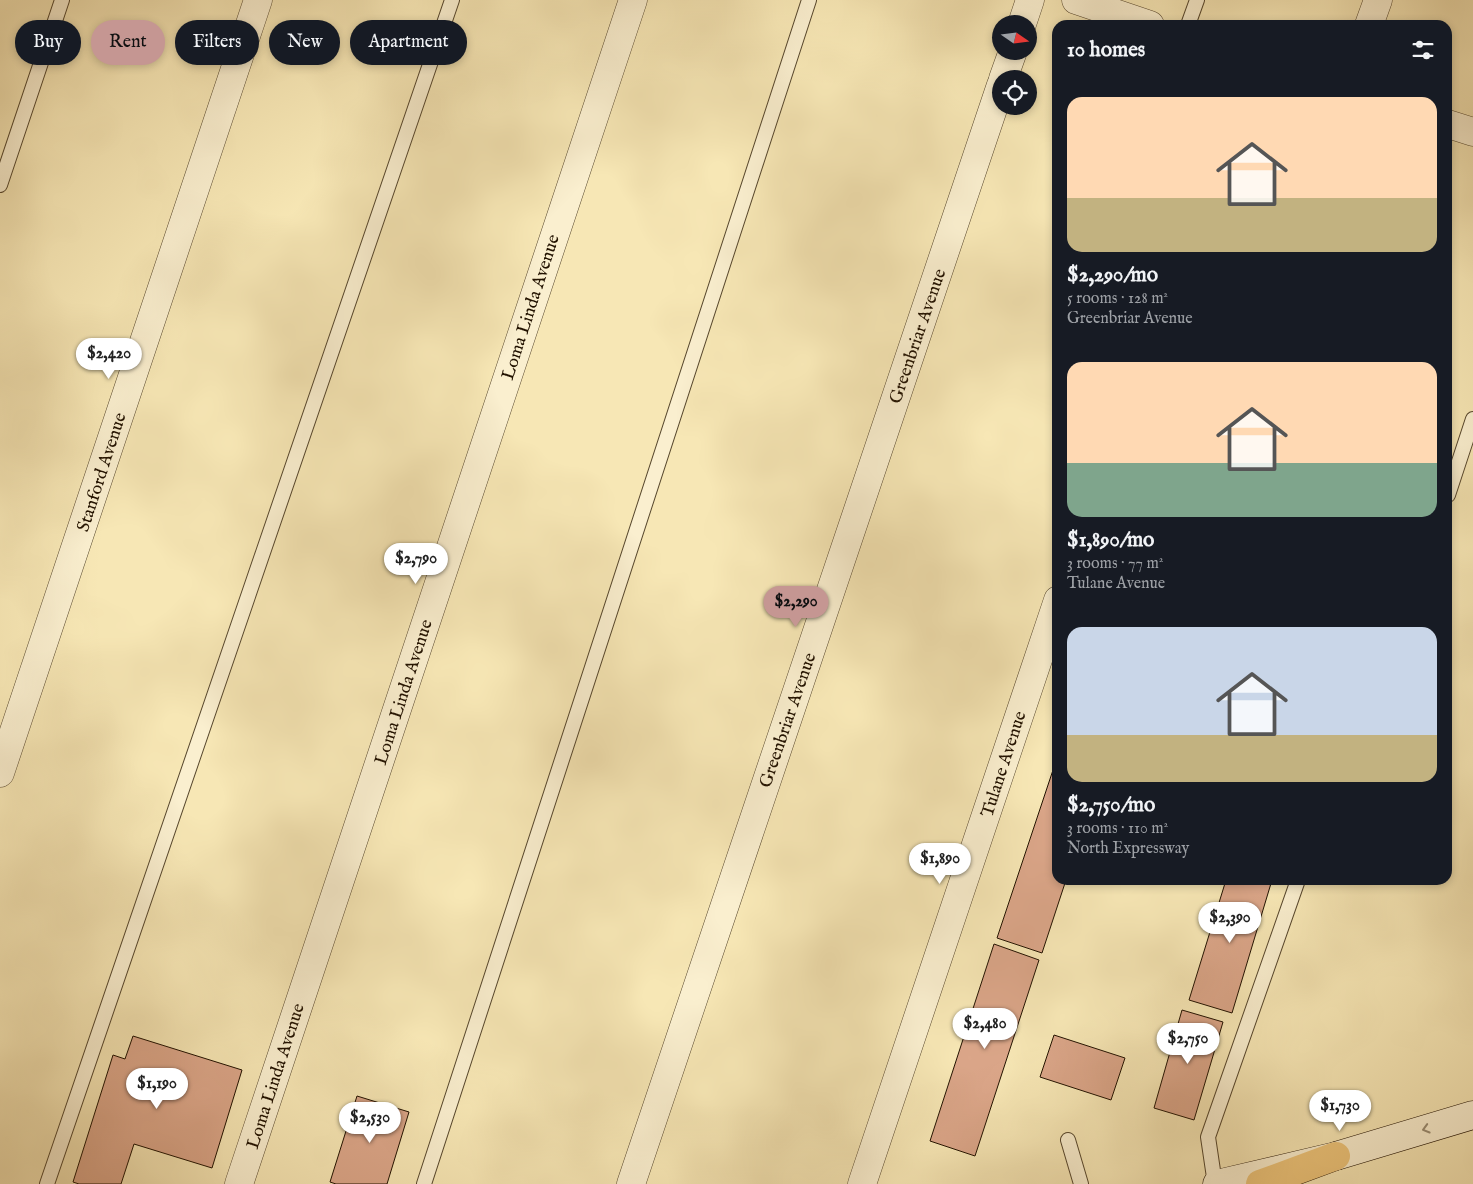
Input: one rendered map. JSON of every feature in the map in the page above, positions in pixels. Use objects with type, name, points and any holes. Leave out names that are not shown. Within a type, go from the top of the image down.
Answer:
[{"type":"highway","points":[[1260,1184],[1336,1156]]},
{"type":"street","name":"Stanford Avenue","points":[[0,773],[258,0]]},
{"type":"street","name":"Loma Linda Avenue","points":[[239,1184],[633,0]]},
{"type":"street","points":[[1025,15],[1030,0]]},
{"type":"street","points":[[1076,0],[1135,20]]},
{"type":"street","points":[[1371,20],[1378,0]]},
{"type":"street","name":"Greenbriar Avenue","points":[[631,1184],[992,112]]},
{"type":"street","points":[[1452,125],[1473,132]]},
{"type":"street","name":"Tulane Avenue","points":[[862,1184],[1052,618]]},
{"type":"street","points":[[1216,1184],[1336,1156],[1473,1115]]},
{"type":"lane","points":[[0,185],[62,0]]},
{"type":"lane","points":[[47,1184],[452,0]]},
{"type":"lane","points":[[424,1184],[809,0]]},
{"type":"lane","points":[[1190,20],[1197,0]]},
{"type":"lane","points":[[1452,483],[1473,419]]},
{"type":"lane","points":[[1216,1184],[1208,1137],[1296,885]]},
{"type":"lane","points":[[1068,1140],[1081,1184]]},
{"type":"building","points":[[1052,773],[1052,885],[1064,885],[1042,953],[997,938]]},
{"type":"building","points":[[1224,885],[1270,885],[1232,1013],[1189,1000]]},
{"type":"building","points":[[994,944],[1039,960],[975,1156],[930,1141]]},
{"type":"building","points":[[1182,1010],[1223,1022],[1194,1120],[1154,1108]]},
{"type":"building","points":[[1054,1035],[1125,1058],[1111,1100],[1040,1077]]},
{"type":"building","points":[[133,1036],[242,1070],[212,1168],[134,1144],[121,1184],[79,1184],[73,1182],[113,1055],[125,1059]]},
{"type":"building","points":[[357,1096],[409,1112],[387,1184],[336,1184],[330,1182]]}]
